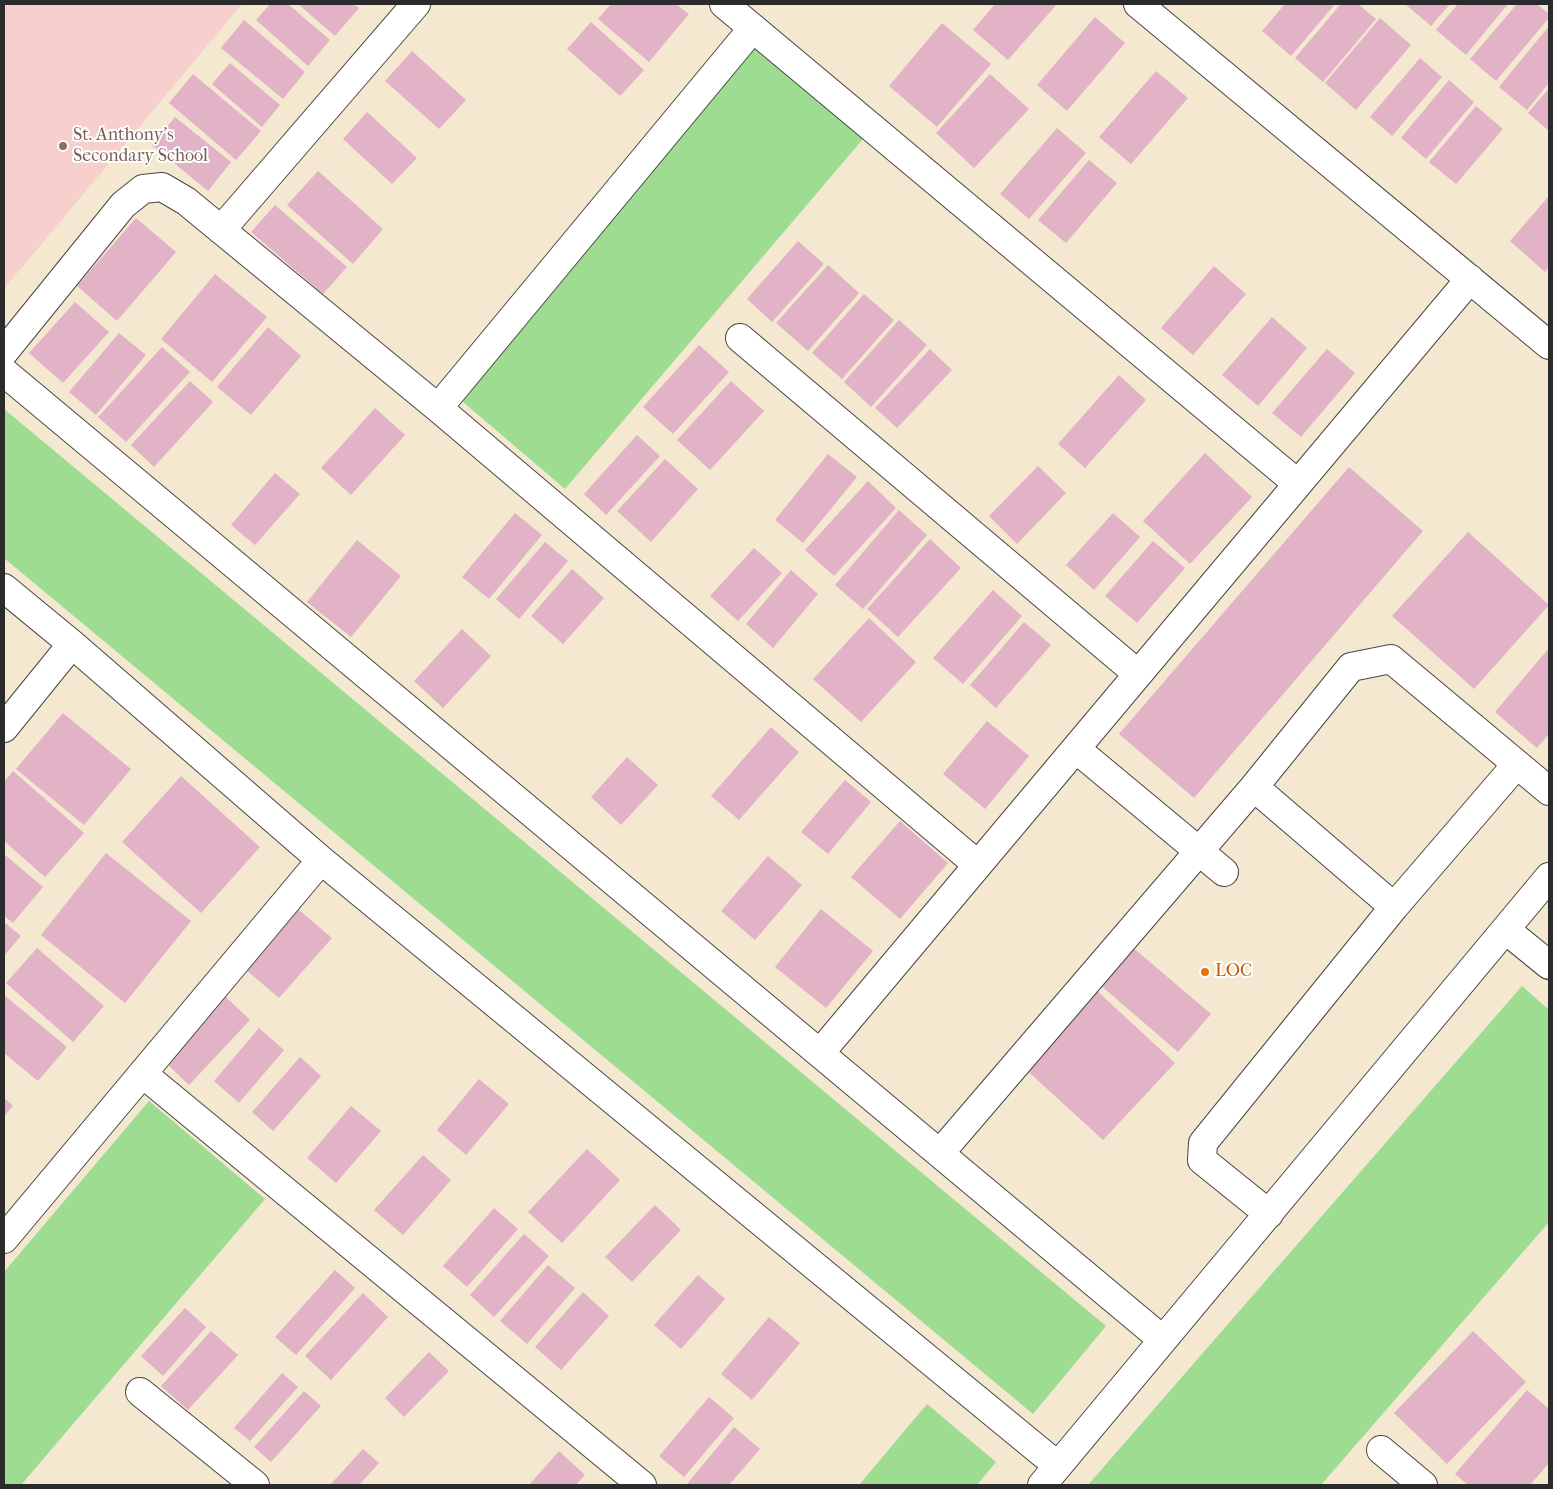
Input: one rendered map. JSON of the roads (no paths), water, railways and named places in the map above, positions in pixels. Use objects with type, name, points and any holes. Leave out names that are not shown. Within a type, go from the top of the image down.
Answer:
[{"type":"street","points":[[221,230],[416,4]]},
{"type":"street","points":[[724,4],[1298,484]]},
{"type":"street","points":[[1138,4],[1549,345]]},
{"type":"street","points":[[438,408],[753,28]]},
{"type":"street","points":[[4,352],[123,205],[143,189],[162,187],[186,201],[438,408],[978,865]]},
{"type":"street","points":[[820,1053],[1470,279]]},
{"type":"street","points":[[740,338],[1138,674]]},
{"type":"street","points":[[4,372],[1163,1340]]},
{"type":"street","points":[[4,588],[72,644],[321,860],[1050,1476],[1549,877]]},
{"type":"street","points":[[4,728],[72,644]]},
{"type":"street","points":[[940,1153],[1254,787],[1351,667],[1391,659],[1549,791]]},
{"type":"street","points":[[1076,749],[1224,872]]},
{"type":"street","points":[[1269,1214],[1202,1160],[1203,1143],[1394,907],[1517,764]]},
{"type":"street","points":[[1254,787],[1394,907]]},
{"type":"street","points":[[4,1239],[321,860]]},
{"type":"street","points":[[1506,930],[1549,965]]},
{"type":"street","points":[[143,1074],[642,1485]]},
{"type":"street","points":[[140,1392],[254,1485]]},
{"type":"street","points":[[1381,1450],[1424,1485]]},
{"type":"place","name":"St. Anthony's Secondary School","points":[[63,146]]},
{"type":"place","name":"LOC","points":[[1205,972]]}]
